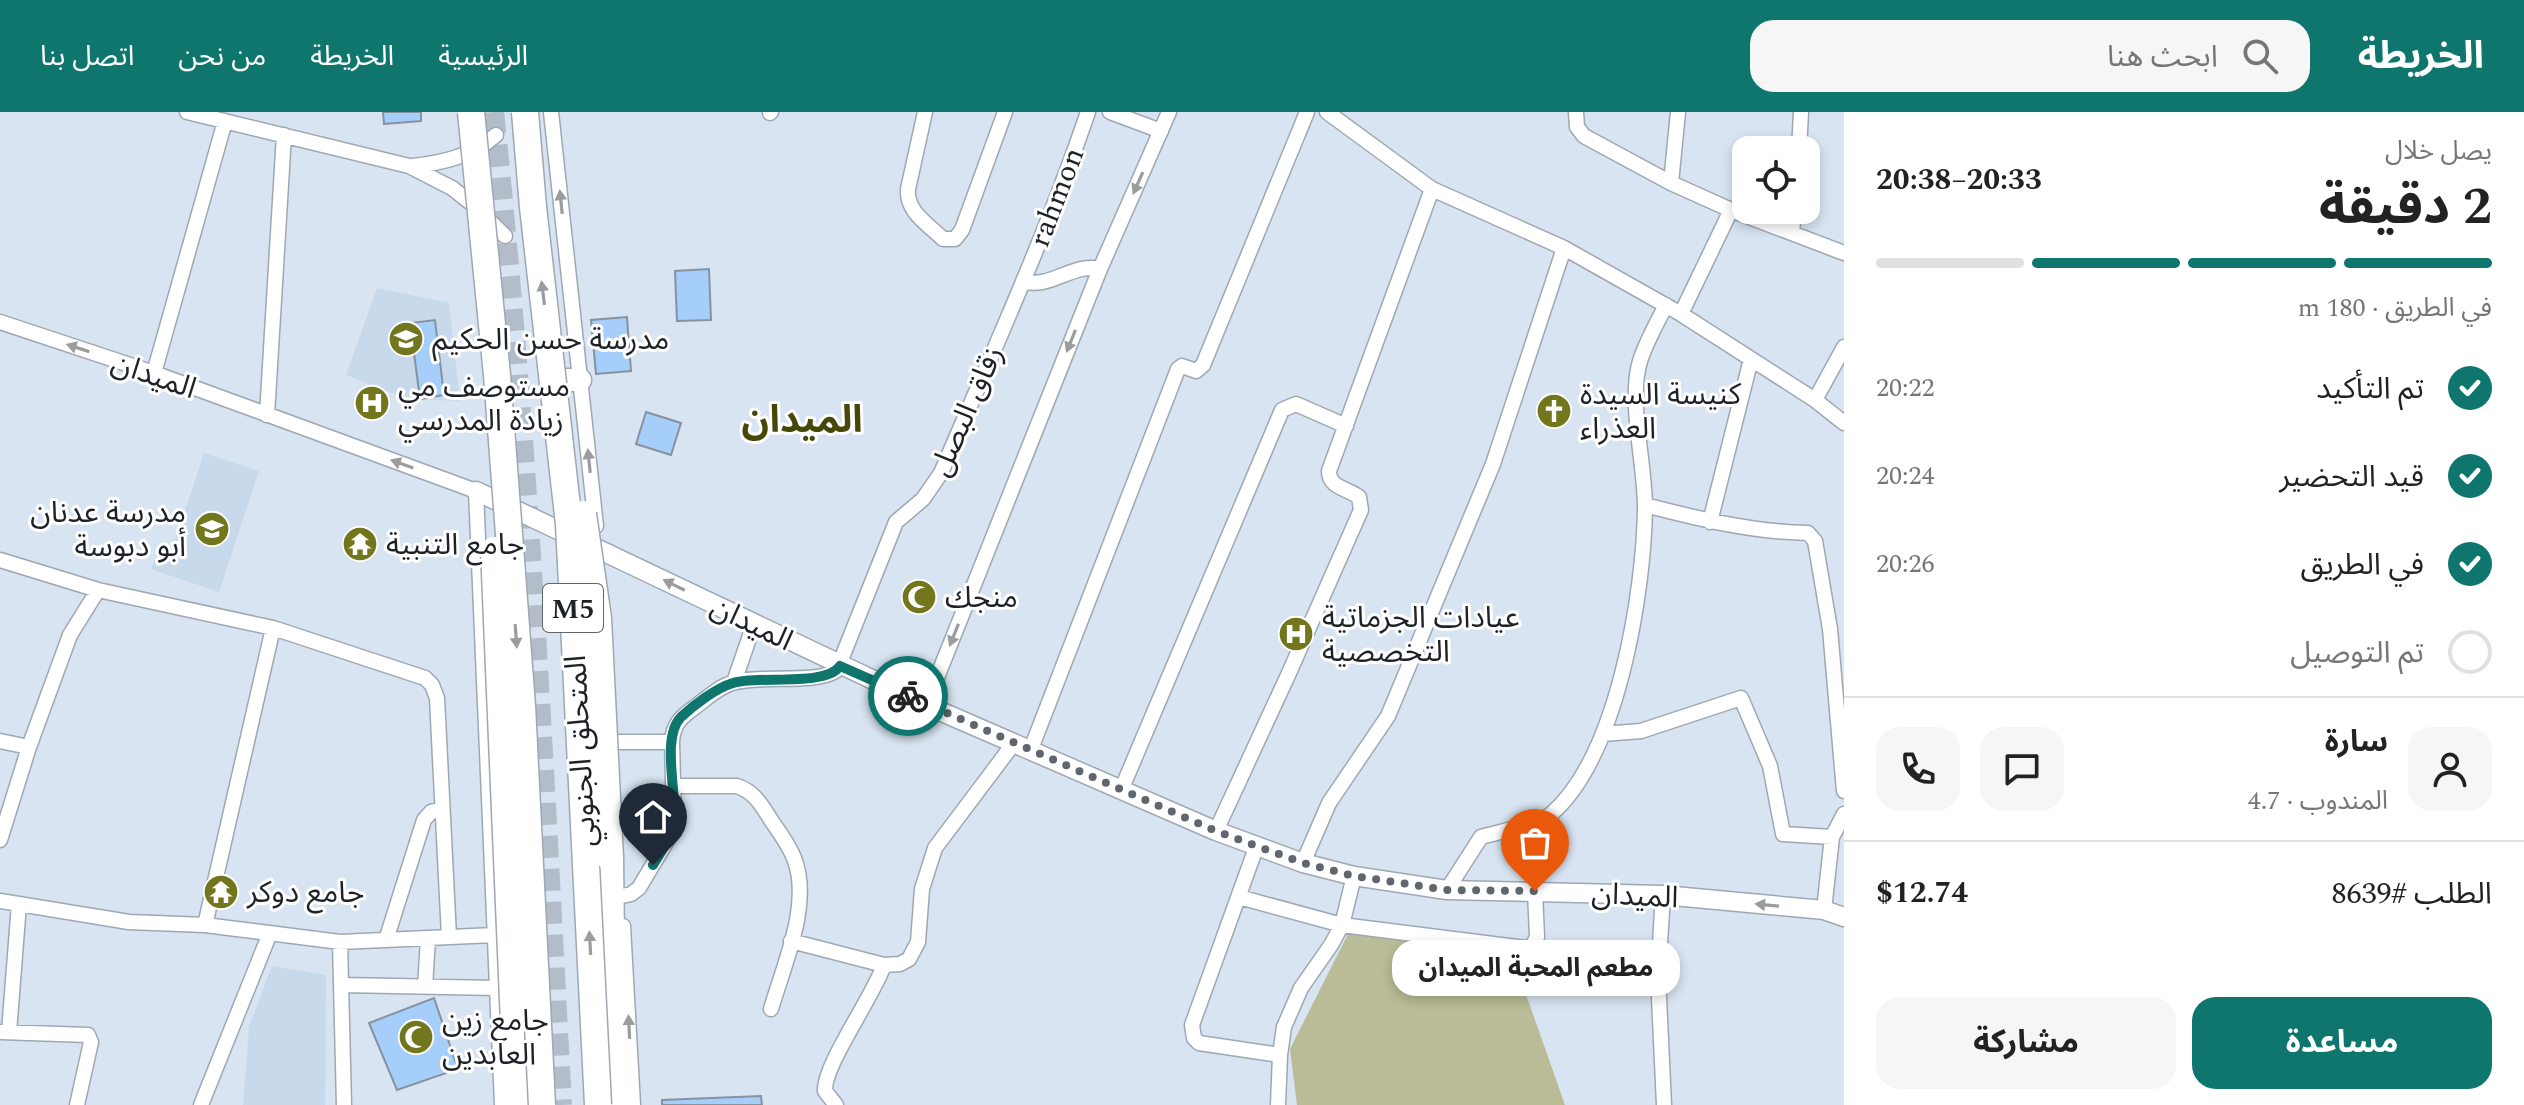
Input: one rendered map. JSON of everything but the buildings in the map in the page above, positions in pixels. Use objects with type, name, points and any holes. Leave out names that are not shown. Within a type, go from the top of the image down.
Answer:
[{"type":"highway","name":"المتحلق الجنوبي","points":[[471,112],[497,375],[522,706],[542,1105]]},
{"type":"highway","name":"المتحلق الجنوبي","points":[[525,112],[533,207],[564,380],[598,1105]]},
{"type":"highway","points":[[497,375],[493,445],[494,586],[517,1105]]},
{"type":"highway","points":[[564,380],[566,417],[598,618],[610,858],[613,1105]]},
{"type":"street","points":[[187,112],[225,121],[249,120],[284,135],[409,166],[452,188],[489,218],[505,236]]},
{"type":"street","points":[[551,112],[564,380],[598,548],[606,617],[633,1105]]},
{"type":"street","points":[[925,112],[908,189],[908,202],[911,209],[949,241],[962,230],[1005,112]]},
{"type":"street","name":"rahmon","points":[[1023,281],[1088,112]]},
{"type":"street","points":[[1110,112],[1161,131]]},
{"type":"street","points":[[926,705],[1100,269],[1169,112]]},
{"type":"street","points":[[791,941],[884,965],[900,964],[915,951],[922,889],[935,848],[1022,746],[1178,369],[1185,367],[1196,371],[1203,365],[1307,112]]},
{"type":"street","points":[[1327,112],[1432,189],[1564,248],[1666,305],[1815,400],[1844,423]]},
{"type":"street","points":[[1576,112],[1577,127],[1584,136],[1671,183],[1731,210],[1844,253]]},
{"type":"street","points":[[1671,183],[1678,112]]},
{"type":"street","points":[[1800,136],[1801,112]]},
{"type":"street","points":[[154,373],[225,121]]},
{"type":"street","points":[[267,415],[284,135]]},
{"type":"street","points":[[409,166],[449,161],[486,144],[496,135]]},
{"type":"street","points":[[1216,831],[1361,510],[1359,497],[1335,485],[1329,477],[1432,189]]},
{"type":"street","points":[[1681,314],[1731,210]]},
{"type":"street","points":[[1792,232],[1793,224]]},
{"type":"street","points":[[1303,863],[1329,803],[1388,716],[1493,464],[1564,248]]},
{"type":"street","points":[[1023,281],[1039,284],[1088,268],[1100,269]]},
{"type":"street","name":"زقاق البصل","points":[[840,666],[896,522],[923,499],[941,473],[1023,281]]},
{"type":"street","points":[[1447,890],[1481,837],[1548,817],[1575,786],[1603,734],[1628,648],[1639,587],[1645,505],[1637,386],[1640,361],[1666,305]]},
{"type":"street","name":"الميدان","points":[[0,322],[154,373],[476,491],[926,705],[1216,831],[1303,863],[1354,876],[1447,890],[1663,895],[1824,910],[1844,917]]},
{"type":"street","points":[[1815,400],[1844,347]]},
{"type":"street","points":[[1710,522],[1751,359]]},
{"type":"street","points":[[1122,788],[1282,410],[1296,404],[1346,426]]},
{"type":"street","points":[[476,491],[502,1105]]},
{"type":"street","points":[[1645,505],[1710,522],[1783,533],[1808,533],[1815,541],[1837,627],[1844,791]]},
{"type":"street","points":[[0,560],[98,590],[273,628],[425,678],[432,685],[437,698],[449,937]]},
{"type":"street","points":[[0,840],[29,747],[70,635],[98,590]]},
{"type":"street","points":[[734,682],[754,624]]},
{"type":"street","points":[[205,925],[273,628]]},
{"type":"street","points":[[622,896],[639,888],[667,841],[674,821],[672,742],[673,732],[681,717],[734,682],[828,676],[840,666]]},
{"type":"street","points":[[1603,734],[1641,731],[1741,698],[1770,766],[1783,834],[1832,837]]},
{"type":"street","points":[[0,741],[29,747]]},
{"type":"street","points":[[575,741],[672,742]]},
{"type":"street","points":[[673,786],[737,786],[757,798],[793,854],[801,896],[771,1009]]},
{"type":"street","points":[[386,940],[424,820],[431,812],[442,809]]},
{"type":"street","points":[[1824,910],[1832,837],[1844,814]]},
{"type":"street","points":[[1257,845],[1192,1032],[1199,1043],[1280,1055]]},
{"type":"street","points":[[1278,1105],[1284,1027],[1301,988],[1342,925],[1354,876]]},
{"type":"street","points":[[1239,897],[1342,925],[1525,948],[1533,945],[1537,937],[1535,891]]},
{"type":"street","points":[[1663,895],[1658,976],[1664,1105]]},
{"type":"street","points":[[0,901],[129,922],[205,925],[340,942],[494,935]]},
{"type":"street","points":[[19,904],[5,1032],[90,1036],[77,1105]]},
{"type":"street","points":[[201,1105],[270,933]]},
{"type":"street","points":[[425,987],[428,938]]},
{"type":"street","points":[[340,942],[344,1105]]},
{"type":"street","points":[[836,1105],[825,1091],[826,1074],[874,992],[884,965]]},
{"type":"street","points":[[342,985],[497,988]]},
{"type":"shaded area","name":"مدرسة حسن الحكيم","points":[[377,288],[449,303],[460,401],[407,399],[346,375]]},
{"type":"shaded area","points":[[204,453],[259,471],[219,592],[151,569],[160,543],[173,547]]},
{"type":"shaded area","points":[[272,966],[326,975],[325,1105],[243,1105],[249,1027]]},
{"type":"green space","points":[[1349,932],[1524,951],[1523,986],[1565,1105],[1297,1105],[1290,1049]]},
{"type":"tunnel","points":[[493,112],[525,484],[561,1105]]},
{"type":"way so far","points":[[908,696],[1216,831],[1303,863],[1354,876],[1447,890],[1535,891]]},
{"type":"place","name":"مدرسة حسن الحكيم","points":[[406,339]]},
{"type":"place","name":"مستوصف مي زيادة المدرسي","points":[[372,403]]},
{"type":"place","name":"كنيسة السيدة العذراء","points":[[1554,411]]},
{"type":"place","name":"مدرسة عدنان أبو دبوسة","points":[[212,529]]},
{"type":"place","name":"جامع التنبية","points":[[360,544]]},
{"type":"place","name":"منجك","points":[[919,597]]},
{"type":"place","name":"عيادات الجزماتية التخصصية","points":[[1296,634]]},
{"type":"place","name":"مطعم المحبة الميدان","points":[[1535,891]]},
{"type":"place","name":"جامع دوكر","points":[[221,892]]},
{"type":"place","name":"جامع زين العابدين","points":[[416,1037]]},
{"type":"district","name":"الميدان","points":[[802,419]]},
{"type":"route","points":[[653,865],[674,821],[673,732],[681,717],[718,690],[741,681],[828,676],[840,666],[908,696]]}]
